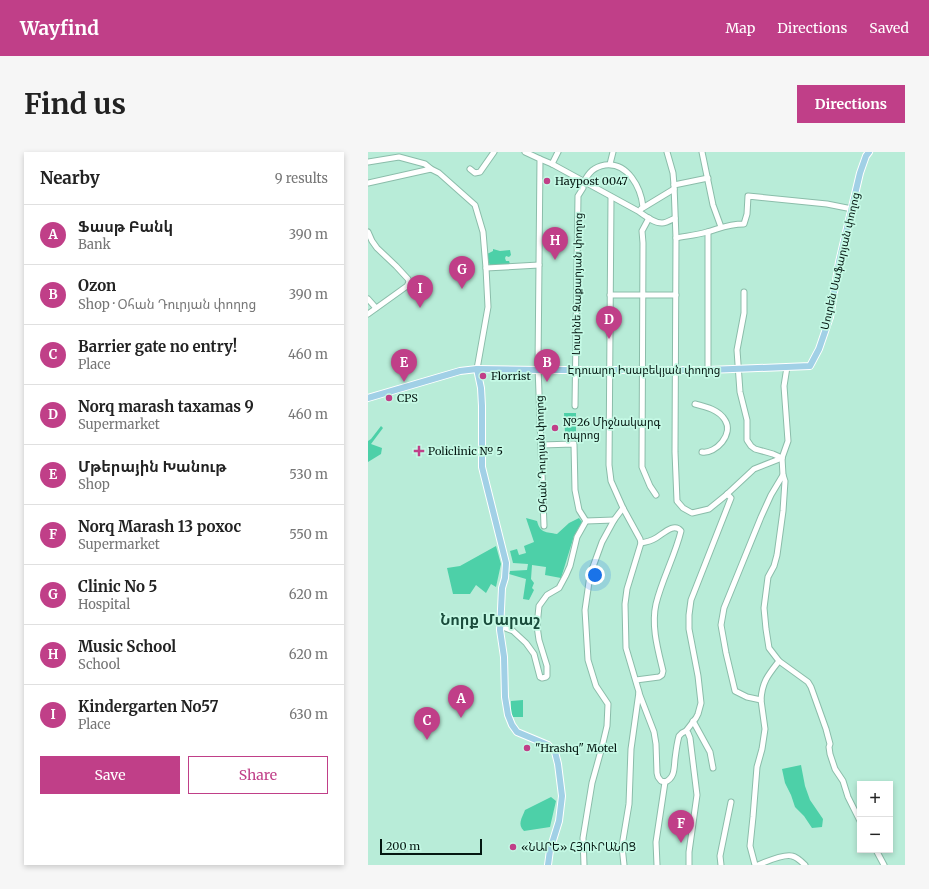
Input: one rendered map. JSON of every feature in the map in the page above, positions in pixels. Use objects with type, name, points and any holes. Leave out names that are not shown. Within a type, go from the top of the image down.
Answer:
[{"type":"main road","name":"Սուրեն Սաֆարյան փողոց","points":[[787,367],[810,366],[819,349],[830,317],[839,262],[860,174],[867,153]]},
{"type":"main road","name":"Էդուարդ Իսաբեկյան փողոց","points":[[368,398],[460,371],[477,369],[708,370],[787,367]]},
{"type":"main road","points":[[477,369],[481,388],[482,406],[482,467],[506,563],[505,578],[502,588],[500,630],[504,657],[506,697],[509,718],[517,732],[548,745],[555,752],[558,764],[562,796],[559,821],[550,850],[548,865]]},
{"type":"street","points":[[470,169],[475,173],[480,172],[494,152]]},
{"type":"street","points":[[525,152],[552,164],[583,185],[611,197],[649,218],[661,223],[675,218]]},
{"type":"street","points":[[552,164],[558,152]]},
{"type":"street","points":[[610,164],[613,152]]},
{"type":"street","points":[[667,152],[673,173],[676,238],[675,452],[677,501],[683,508],[692,513],[709,509],[754,469],[782,458]]},
{"type":"street","points":[[702,152],[713,205],[721,227]]},
{"type":"street","points":[[368,162],[399,157],[425,164],[439,173],[474,205],[483,232],[488,307],[477,369]]},
{"type":"street","name":"Օհան Դուրյան փողոց","points":[[540,158],[538,370],[544,526]]},
{"type":"street","points":[[583,185],[588,174],[600,166],[610,164],[621,167],[627,172],[640,192],[643,208]]},
{"type":"street","points":[[368,183],[431,169]]},
{"type":"street","points":[[638,211],[674,187],[708,178]]},
{"type":"street","name":"Լուսինե Զաքարյան փողոց","points":[[575,406],[578,196],[583,185]]},
{"type":"street","points":[[676,238],[708,232],[734,224],[744,224],[747,214],[748,196],[827,204],[852,209]]},
{"type":"street","points":[[611,197],[609,465],[611,481],[641,543],[627,589],[625,604],[626,648],[639,692],[654,732],[658,775],[661,781],[665,782]]},
{"type":"street","points":[[649,218],[642,231],[642,467],[650,486],[656,494]]},
{"type":"street","points":[[368,232],[377,248],[396,266],[409,282],[407,286],[368,314]]},
{"type":"street","points":[[708,232],[708,370]]},
{"type":"street","points":[[486,268],[539,265]]},
{"type":"street","points":[[744,292],[744,313],[737,350],[740,369],[740,392],[748,420],[747,440],[755,449],[782,458]]},
{"type":"street","points":[[610,295],[676,295]]},
{"type":"street","points":[[368,299],[376,308]]},
{"type":"street","points":[[787,367],[784,386],[788,441],[782,458],[783,475],[785,481],[783,511],[777,556],[768,577],[764,608],[769,648],[779,661],[808,682],[811,686],[826,729],[830,744],[830,754],[835,769],[843,781],[848,797],[858,817]]},
{"type":"street","points":[[696,404],[715,410],[723,417],[728,425],[726,435],[719,446],[711,451],[705,453],[702,452]]},
{"type":"street","points":[[541,445],[574,444],[575,490],[579,510],[586,521]]},
{"type":"street","points":[[760,700],[747,697],[735,690],[721,625],[724,608],[761,517],[771,495],[783,475]]},
{"type":"street","points":[[665,782],[670,780],[672,777],[679,737],[693,722],[698,714],[701,703],[698,676],[689,629],[689,615],[691,600],[731,498],[727,494]]},
{"type":"street","points":[[584,865],[583,838],[592,783],[607,726],[608,704],[596,686],[588,660],[585,610],[590,575],[602,542],[614,520],[623,508]]},
{"type":"street","points":[[586,521],[614,520]]},
{"type":"street","points":[[500,626],[513,631],[526,643],[534,654],[541,678],[547,676],[547,666],[537,626],[539,606],[547,595],[559,588],[570,566],[577,537],[586,521]]},
{"type":"street","points":[[636,680],[659,677],[663,671],[655,631],[656,606],[662,583],[681,532],[680,529],[670,528],[655,538],[641,543]]},
{"type":"street","points":[[534,654],[543,652]]},
{"type":"street","points":[[755,865],[750,846],[757,767],[765,729],[760,700],[765,679],[779,661]]},
{"type":"street","points":[[624,865],[622,846],[629,804],[631,749],[639,692]]},
{"type":"street","points":[[693,722],[710,752],[713,768]]},
{"type":"street","points":[[686,731],[690,738],[697,795],[689,865]]},
{"type":"street","points":[[657,865],[656,842],[665,782]]},
{"type":"street","points":[[721,865],[720,856],[731,802]]},
{"type":"street","points":[[878,853],[884,865]]},
{"type":"street","points":[[758,865],[791,855],[805,865]]},
{"type":"green space","points":[[493,249],[500,251],[510,250],[511,255],[509,257],[506,256],[505,258],[510,264],[490,267],[487,254],[493,251]]},
{"type":"green space","points":[[564,413],[576,413],[576,433],[565,433]]},
{"type":"green space","points":[[381,426],[383,428],[371,444],[382,448],[381,454],[368,462],[368,441]]},
{"type":"green space","points":[[526,518],[537,521],[542,530],[557,534],[569,523],[579,518],[582,522],[574,536],[561,578],[545,575],[546,567],[532,565],[531,579],[534,583],[532,588],[534,590],[529,600],[523,599],[526,579],[509,574],[510,571],[527,570],[528,564],[513,563],[510,551],[517,549],[519,555],[526,553],[524,546],[534,542]]},
{"type":"green space","points":[[496,546],[501,564],[496,587],[491,584],[486,593],[476,585],[470,594],[453,594],[447,568],[460,566]]},
{"type":"green space","points":[[523,700],[523,717],[511,717],[511,701]]},
{"type":"green space","points":[[801,765],[805,786],[810,800],[823,819],[822,827],[812,828],[804,816],[795,807],[785,783],[782,769]]},
{"type":"green space","points":[[551,797],[556,801],[550,827],[524,831],[520,823],[525,810]]},
{"type":"place","name":"Haypost 0047","points":[[547,181]]},
{"type":"place","name":"Music School","points":[[555,260]]},
{"type":"place","name":"Clinic No 5","points":[[462,289]]},
{"type":"place","name":"Kindergarten No57","points":[[420,308]]},
{"type":"place","name":"Norq marash taxamas 9","points":[[609,339]]},
{"type":"place","name":"Florrist","points":[[483,376]]},
{"type":"place","name":"Մթերային Խանութ","points":[[404,382]]},
{"type":"place","name":"Ozon","points":[[547,382]]},
{"type":"place","name":"CPS","points":[[389,398]]},
{"type":"place","name":"№26 Միջնակարգ դպրոց","points":[[555,428]]},
{"type":"place","name":"Policlinic № 5","points":[[419,451]]},
{"type":"place","name":"Ֆասթ Բանկ","points":[[461,718]]},
{"type":"place","name":"Barrier gate no entry!","points":[[427,740]]},
{"type":"place","name":"\"Hrashq\" Motel","points":[[527,748]]},
{"type":"place","name":"Norq Marash 13 poxoc","points":[[681,843]]},
{"type":"place","name":"«ՆԱՐԵ» ՀՅՈՒՐԱՆՈՑ","points":[[513,847]]},
{"type":"district","name":"Նորք Մարաշ","points":[[490,619]]}]
